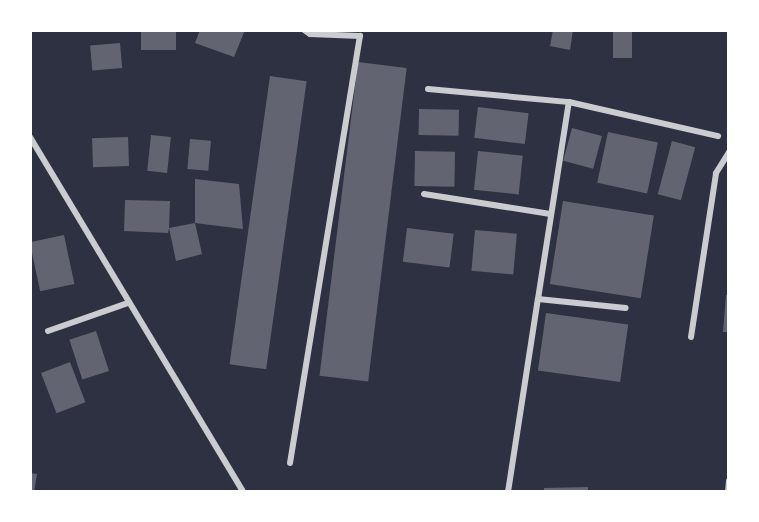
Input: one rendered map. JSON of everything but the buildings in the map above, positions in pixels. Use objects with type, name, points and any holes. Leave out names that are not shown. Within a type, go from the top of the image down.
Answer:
[{"type":"street","points":[[290,463],[360,36],[310,34],[304,30]]},
{"type":"street","points":[[428,89],[569,102],[718,136]]},
{"type":"street","points":[[508,492],[569,102]]},
{"type":"street","points":[[30,137],[243,492]]},
{"type":"street","points":[[691,337],[716,172],[729,152]]},
{"type":"street","points":[[424,194],[550,214]]},
{"type":"street","points":[[538,299],[626,308]]},
{"type":"street","points":[[48,331],[128,303]]},
{"type":"street","points":[[728,492],[729,482]]}]
